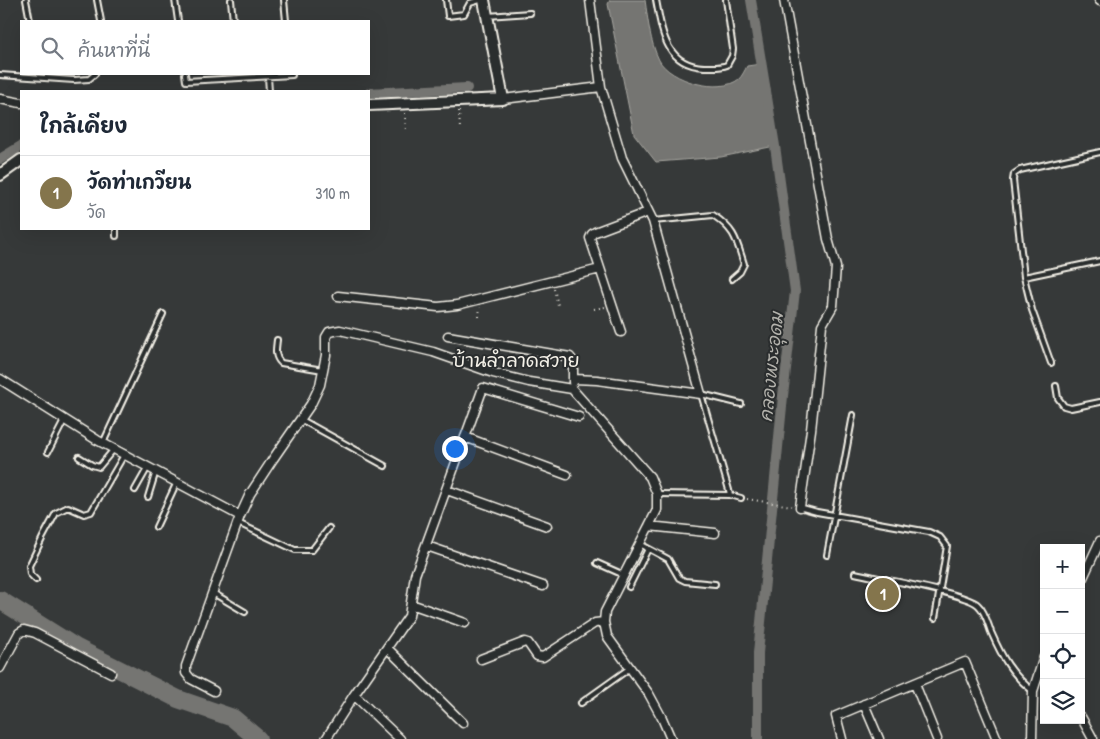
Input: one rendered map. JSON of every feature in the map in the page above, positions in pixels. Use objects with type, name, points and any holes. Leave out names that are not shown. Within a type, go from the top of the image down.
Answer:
[{"type":"street","points":[[484,0],[502,100]]},
{"type":"street","points":[[574,379],[597,380],[700,394],[653,221],[622,158],[602,88],[590,0]]},
{"type":"street","points":[[784,0],[828,239],[836,267],[833,306],[822,325],[811,430],[798,507]]},
{"type":"street","points":[[370,105],[502,100],[602,88]]},
{"type":"street","points":[[0,99],[20,103]]},
{"type":"street","points":[[0,175],[20,161]]},
{"type":"street","points":[[621,332],[590,238],[592,234],[648,212]]},
{"type":"street","points":[[338,296],[438,307],[457,305],[553,282],[600,268]]},
{"type":"street","points":[[214,691],[186,674],[186,666],[250,494],[311,404],[320,384],[326,337],[329,332],[340,330],[433,352],[493,373],[529,382],[572,389],[650,477],[657,494],[657,510],[605,612],[604,622],[607,636],[649,694],[671,739]]},
{"type":"street","points":[[448,336],[570,357],[573,361],[574,379],[572,389]]},
{"type":"street","points":[[0,378],[103,443],[176,482],[239,520]]},
{"type":"street","points":[[326,739],[354,694],[409,616],[416,575],[483,388],[579,418]]},
{"type":"street","points":[[465,437],[566,475]]},
{"type":"street","points":[[447,490],[547,526]]},
{"type":"street","points":[[649,526],[715,534]]},
{"type":"street","points":[[1085,574],[1100,542]]},
{"type":"street","points":[[427,546],[543,586]]},
{"type":"street","points":[[411,604],[465,623]]},
{"type":"street","points":[[481,659],[525,642],[528,643],[537,656],[544,657],[595,623],[604,622]]},
{"type":"street","points":[[0,668],[19,633],[24,630],[35,633],[111,673]]},
{"type":"street","points":[[387,648],[463,723]]},
{"type":"street","points":[[842,739],[836,716],[965,662],[996,739]]},
{"type":"street","points":[[1032,739],[1034,691],[1040,671]]},
{"type":"street","points":[[915,684],[937,739]]},
{"type":"street","points":[[354,694],[400,739]]},
{"type":"street","points":[[864,704],[879,739]]},
{"type":"street","points":[[1085,724],[1094,739]]},
{"type":"lane","points":[[26,0],[30,20]]},
{"type":"lane","points":[[97,0],[101,20]]},
{"type":"lane","points":[[175,0],[178,20]]},
{"type":"lane","points":[[231,0],[233,20]]},
{"type":"lane","points":[[284,0],[286,20]]},
{"type":"lane","points":[[446,0],[448,16],[464,14],[470,3],[480,0]]},
{"type":"lane","points":[[656,0],[663,38],[671,50],[684,63],[710,67],[727,65],[732,56],[733,49],[726,0]]},
{"type":"lane","points":[[487,16],[530,13]]},
{"type":"lane","points":[[0,75],[90,79],[95,75]]},
{"type":"lane","points":[[185,75],[186,81],[240,76],[268,77],[292,75]]},
{"type":"lane","points":[[268,77],[269,90]]},
{"type":"lane","points":[[1051,364],[1032,310],[1024,277],[1014,174],[1020,170],[1100,152]]},
{"type":"lane","points":[[653,221],[713,215],[724,223],[734,234],[744,264],[740,272],[732,279]]},
{"type":"lane","points":[[116,230],[116,236]]},
{"type":"lane","points":[[1024,277],[1100,261]]},
{"type":"lane","points":[[103,443],[163,314]]},
{"type":"lane","points":[[277,340],[275,354],[277,360],[323,370]]},
{"type":"lane","points":[[1056,386],[1058,398],[1064,406],[1071,408],[1100,402]]},
{"type":"lane","points":[[700,394],[741,404]]},
{"type":"lane","points":[[700,394],[730,495]]},
{"type":"lane","points":[[827,555],[854,414]]},
{"type":"lane","points":[[48,452],[65,419]]},
{"type":"lane","points":[[300,419],[385,466]]},
{"type":"lane","points":[[79,457],[99,467],[114,449]]},
{"type":"lane","points":[[36,580],[30,574],[30,566],[56,513],[68,506],[84,514],[91,512],[124,455]]},
{"type":"lane","points":[[135,490],[148,467]]},
{"type":"lane","points":[[148,497],[156,471]]},
{"type":"lane","points":[[156,527],[176,482]]},
{"type":"lane","points":[[657,494],[730,495],[741,498]]},
{"type":"lane","points":[[798,507],[929,532],[940,537],[947,546],[935,618]]},
{"type":"lane","points":[[239,520],[295,550],[304,551],[312,550],[329,528]]},
{"type":"lane","points":[[640,544],[668,559],[679,578],[685,581],[715,584]]},
{"type":"lane","points":[[629,587],[648,549]]},
{"type":"lane","points":[[597,562],[624,575]]},
{"type":"lane","points":[[855,573],[940,591],[972,600],[978,604],[1012,672],[1034,691]]},
{"type":"lane","points":[[213,593],[245,612]]},
{"type":"lane","points":[[581,703],[630,668]]},
{"type":"path","points":[[459,101],[460,130]]},
{"type":"path","points":[[405,104],[406,133]]},
{"type":"path","points":[[553,282],[558,306]]},
{"type":"path","points":[[741,498],[798,507]]},
{"type":"shaded area","points":[[610,0],[645,0],[651,38],[659,60],[665,68],[684,79],[708,86],[731,84],[739,79],[747,66],[761,64],[775,146],[721,157],[656,162],[634,134],[608,4]]},
{"type":"waterway","name":"คลองพระอุดม","points":[[751,0],[775,146],[795,291],[758,653],[758,739]]},
{"type":"waterway","points":[[370,93],[467,88]]},
{"type":"waterway","points":[[0,159],[20,147]]},
{"type":"waterway","points":[[0,600],[75,647],[178,699],[233,718],[258,739]]},
{"type":"place","name":"วัดท่าเกวียน","points":[[883,594]]},
{"type":"district","name":"บ้านลำลาดสวาย","points":[[516,360]]}]
